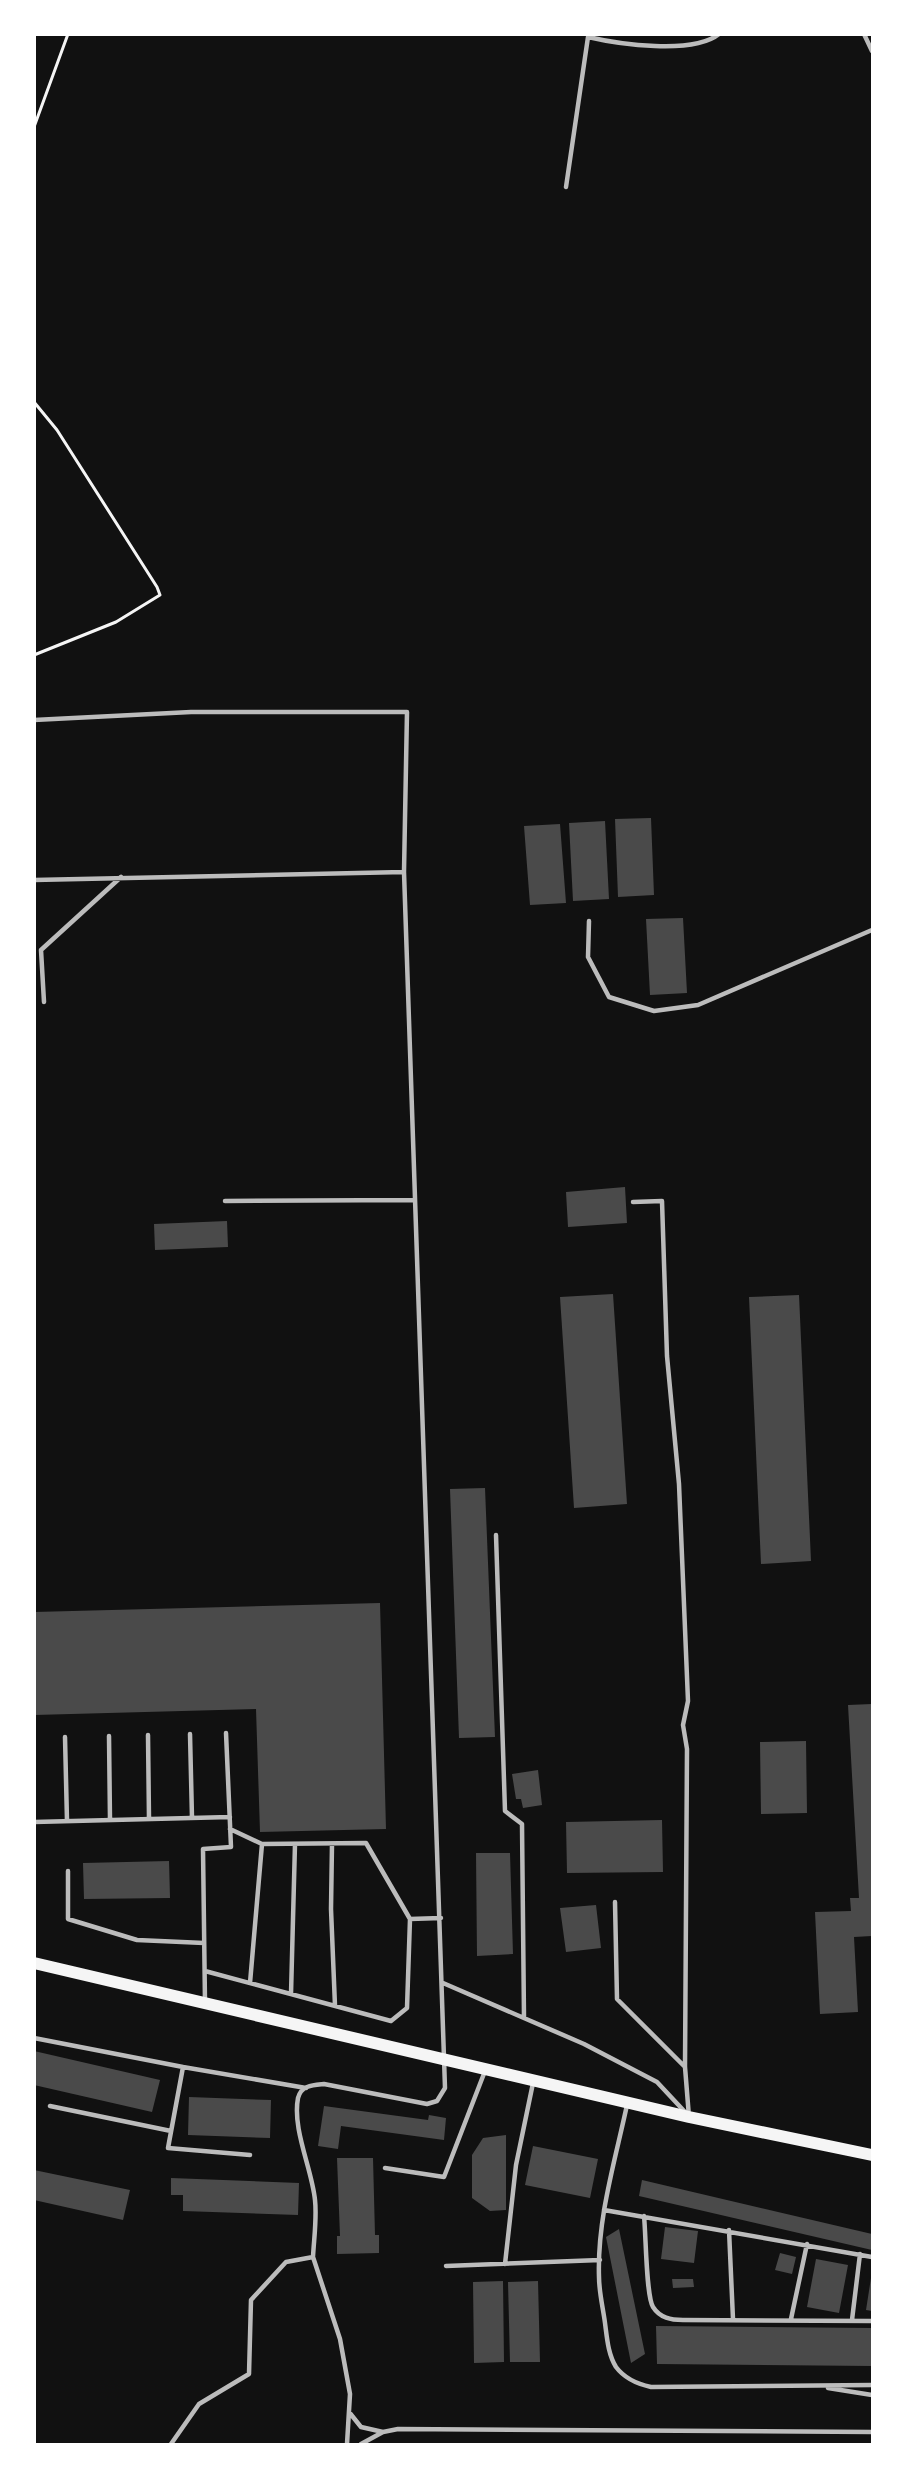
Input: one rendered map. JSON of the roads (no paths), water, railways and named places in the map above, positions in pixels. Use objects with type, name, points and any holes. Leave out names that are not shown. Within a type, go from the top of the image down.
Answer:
[{"type":"main road","points":[[34,1963],[689,2117],[873,2155]]},
{"type":"lane","points":[[566,187],[588,36],[661,48],[712,40],[719,34]]},
{"type":"lane","points":[[864,34],[873,51]]},
{"type":"lane","points":[[34,720],[191,712],[406,712],[404,872],[441,1918],[444,2093],[432,2103],[324,2084],[306,2088],[34,2038]]},
{"type":"lane","points":[[34,880],[404,872]]},
{"type":"lane","points":[[44,1002],[41,950],[121,877]]},
{"type":"lane","points":[[589,921],[588,957],[609,996],[654,1011],[698,1005],[873,930]]},
{"type":"lane","points":[[225,1202],[415,1200]]},
{"type":"lane","points":[[633,1202],[662,1201],[668,1356],[679,1484],[688,1701],[683,1725],[687,1749],[685,2067],[689,2117]]},
{"type":"lane","points":[[496,1535],[505,1811],[522,1824],[524,2018]]},
{"type":"lane","points":[[205,2003],[203,1849],[231,1846],[226,1733]]},
{"type":"lane","points":[[190,1734],[192,1818]]},
{"type":"lane","points":[[148,1735],[149,1819]]},
{"type":"lane","points":[[109,1736],[110,1820]]},
{"type":"lane","points":[[65,1737],[67,1821]]},
{"type":"lane","points":[[34,1822],[230,1817]]},
{"type":"lane","points":[[205,1971],[391,2020],[407,2008],[410,1919],[366,1843],[262,1844],[230,1830]]},
{"type":"lane","points":[[250,1983],[262,1844]]},
{"type":"lane","points":[[291,1994],[295,1844]]},
{"type":"lane","points":[[332,1844],[331,1909],[335,2006]]},
{"type":"lane","points":[[68,1871],[68,1919],[137,1940],[204,1943]]},
{"type":"lane","points":[[615,1902],[617,1999],[685,2067]]},
{"type":"lane","points":[[410,1919],[441,1918]]},
{"type":"lane","points":[[443,1983],[584,2044],[657,2082],[689,2117]]},
{"type":"lane","points":[[183,2067],[168,2148],[250,2155]]},
{"type":"lane","points":[[385,2168],[444,2177],[486,2069]]},
{"type":"lane","points":[[505,2264],[516,2165],[534,2080]]},
{"type":"lane","points":[[306,2088],[302,2090],[298,2098],[298,2118],[315,2200],[314,2257],[340,2339],[350,2394],[347,2445]]},
{"type":"lane","points":[[627,2102],[604,2210],[599,2277],[610,2355],[617,2367],[626,2377],[638,2384],[651,2387],[873,2385]]},
{"type":"lane","points":[[50,2106],[171,2131]]},
{"type":"lane","points":[[604,2210],[729,2230],[873,2257]]},
{"type":"lane","points":[[644,2216],[651,2302],[660,2314],[674,2320],[873,2321]]},
{"type":"lane","points":[[729,2230],[733,2319]]},
{"type":"lane","points":[[791,2319],[807,2244]]},
{"type":"lane","points":[[852,2320],[861,2254]]},
{"type":"lane","points":[[171,2445],[199,2404],[249,2374],[251,2300],[286,2262],[314,2257]]},
{"type":"lane","points":[[446,2266],[600,2260]]},
{"type":"lane","points":[[813,2385],[873,2395]]},
{"type":"lane","points":[[349,2412],[361,2427],[383,2432],[410,2429],[873,2432]]},
{"type":"lane","points":[[361,2445],[383,2432]]}]
